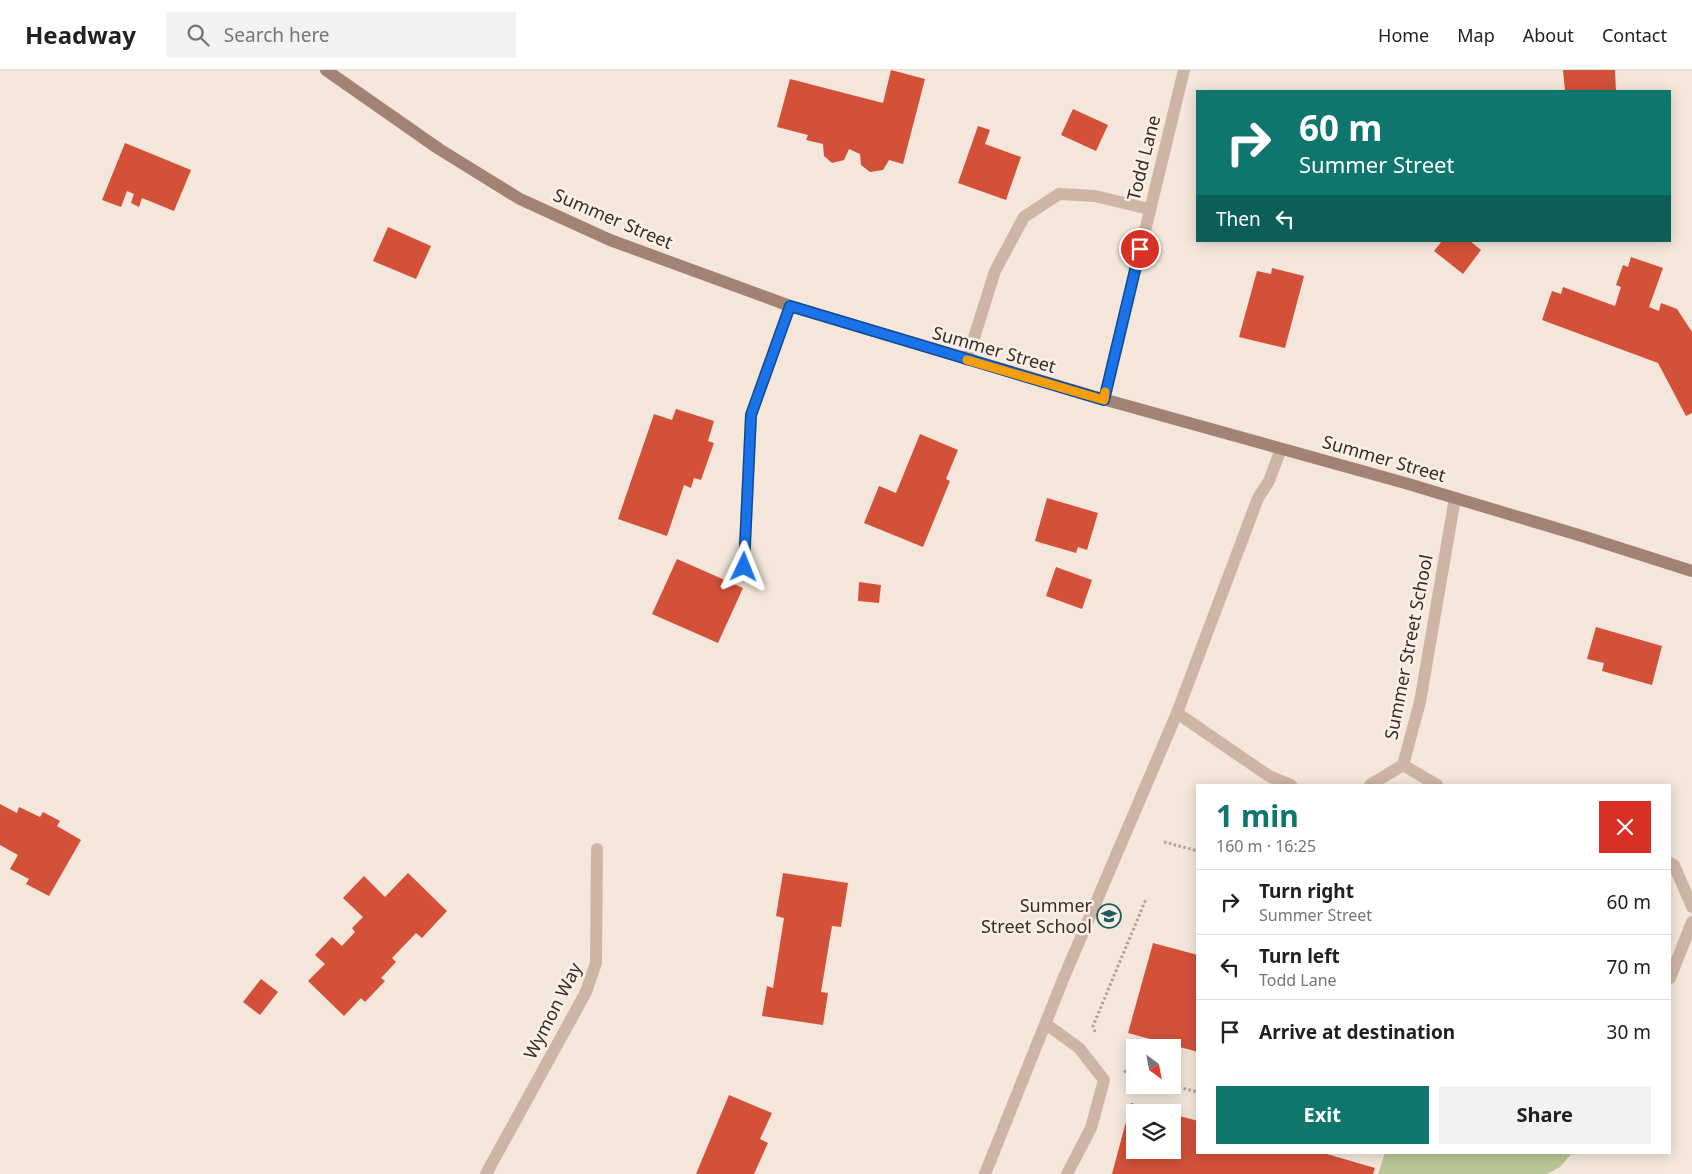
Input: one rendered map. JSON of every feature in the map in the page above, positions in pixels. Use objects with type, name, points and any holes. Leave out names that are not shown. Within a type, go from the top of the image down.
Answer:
[{"type":"main road","name":"Summer Street","points":[[326,70],[439,149],[520,199],[610,240],[790,306],[1104,400],[1455,498],[1692,572]]},
{"type":"street","name":"Todd Lane","points":[[1104,400],[1184,70]]},
{"type":"street","points":[[967,360],[995,271],[1024,217],[1059,194],[1094,196],[1149,209]]},
{"type":"street","points":[[744,567],[751,415],[790,306]]},
{"type":"street","points":[[985,1174],[1177,713],[1258,498],[1269,482],[1281,449]]},
{"type":"street","name":"Summer Street School","points":[[1372,784],[1403,764],[1420,702],[1455,498]]},
{"type":"street","points":[[1177,713],[1269,776],[1289,784]]},
{"type":"street","points":[[1403,764],[1435,784]]},
{"type":"street","name":"Wymon Way","points":[[486,1174],[586,992],[596,964],[597,849]]},
{"type":"street","points":[[1671,864],[1674,865],[1692,907]]},
{"type":"street","points":[[1671,975],[1692,922]]},
{"type":"street","points":[[1046,1024],[1079,1048],[1104,1080],[1091,1128],[1066,1174]]},
{"type":"path","points":[[1164,842],[1196,850]]},
{"type":"path","points":[[1097,1038],[1093,1026],[1146,899]]},
{"type":"path","points":[[1181,1088],[1196,1092]]},
{"type":"green space","points":[[1384,1154],[1571,1154],[1560,1167],[1547,1174],[1378,1174]]},
{"type":"building","points":[[891,70],[925,79],[903,164],[889,160],[883,170],[870,172],[861,165],[860,154],[849,149],[844,160],[832,163],[824,156],[823,144],[806,140],[808,135],[777,127],[790,79],[883,103]]},
{"type":"building","points":[[1563,70],[1615,70],[1616,90],[1565,90]]},
{"type":"building","points":[[1073,109],[1108,125],[1096,151],[1061,135]]},
{"type":"building","points":[[978,126],[990,130],[985,144],[1021,157],[1006,200],[958,183]]},
{"type":"building","points":[[125,143],[191,170],[174,211],[142,198],[139,207],[131,203],[134,194],[127,191],[121,207],[102,200]]},
{"type":"building","points":[[388,227],[431,246],[416,279],[373,261]]},
{"type":"building","points":[[1441,242],[1471,242],[1481,250],[1463,274],[1434,251]]},
{"type":"building","points":[[1631,257],[1663,268],[1649,307],[1659,311],[1661,303],[1677,309],[1692,332],[1692,413],[1686,416],[1658,363],[1542,320],[1552,291],[1561,294],[1563,287],[1615,306],[1621,287],[1616,285],[1623,265],[1628,267]]},
{"type":"building","points":[[1272,268],[1304,276],[1285,348],[1239,337],[1257,271],[1271,274]]},
{"type":"building","points":[[676,409],[714,421],[708,441],[714,443],[701,480],[694,478],[691,488],[684,485],[667,536],[618,519],[654,414],[672,420]]},
{"type":"building","points":[[920,434],[958,450],[946,479],[950,481],[923,547],[864,523],[879,486],[896,493]]},
{"type":"building","points":[[1047,498],[1098,513],[1087,550],[1078,547],[1076,553],[1035,541]]},
{"type":"building","points":[[677,559],[743,588],[718,643],[652,614]]},
{"type":"building","points":[[1056,567],[1092,580],[1082,609],[1046,596]]},
{"type":"building","points":[[859,582],[881,585],[879,603],[858,601]]},
{"type":"building","points":[[1596,627],[1662,646],[1652,685],[1602,671],[1604,663],[1587,659]]},
{"type":"building","points":[[0,804],[17,813],[19,807],[40,817],[43,812],[60,821],[57,826],[81,840],[49,896],[26,884],[29,879],[10,869],[18,855],[0,845]]},
{"type":"building","points":[[408,873],[447,911],[422,938],[416,933],[392,958],[396,962],[381,978],[385,981],[365,1002],[361,998],[344,1016],[308,981],[325,964],[315,955],[332,937],[342,946],[355,932],[352,928],[363,917],[343,898],[364,876],[385,897]]},
{"type":"building","points":[[783,873],[848,883],[841,927],[832,926],[821,992],[828,993],[823,1025],[762,1016],[767,986],[773,988],[784,918],[776,916]]},
{"type":"building","points":[[1153,943],[1196,954],[1196,1051],[1181,1047],[1181,1039],[1150,1039],[1128,1033]]},
{"type":"building","points":[[261,979],[278,992],[260,1015],[243,1002]]},
{"type":"building","points":[[729,1095],[772,1113],[760,1139],[768,1143],[754,1174],[696,1174]]},
{"type":"building","points":[[1181,1116],[1196,1120],[1196,1154],[1327,1154],[1375,1168],[1373,1174],[1112,1174],[1126,1122],[1126,1159],[1181,1159]]},
{"type":"slow traffic","points":[[967,360],[1104,400],[1105,392]]},
{"type":"place","name":"Summer Street School","points":[[1109,916]]},
{"type":"route","points":[[744,567],[751,415],[790,306],[918,346],[1104,400],[1140,249]]}]
